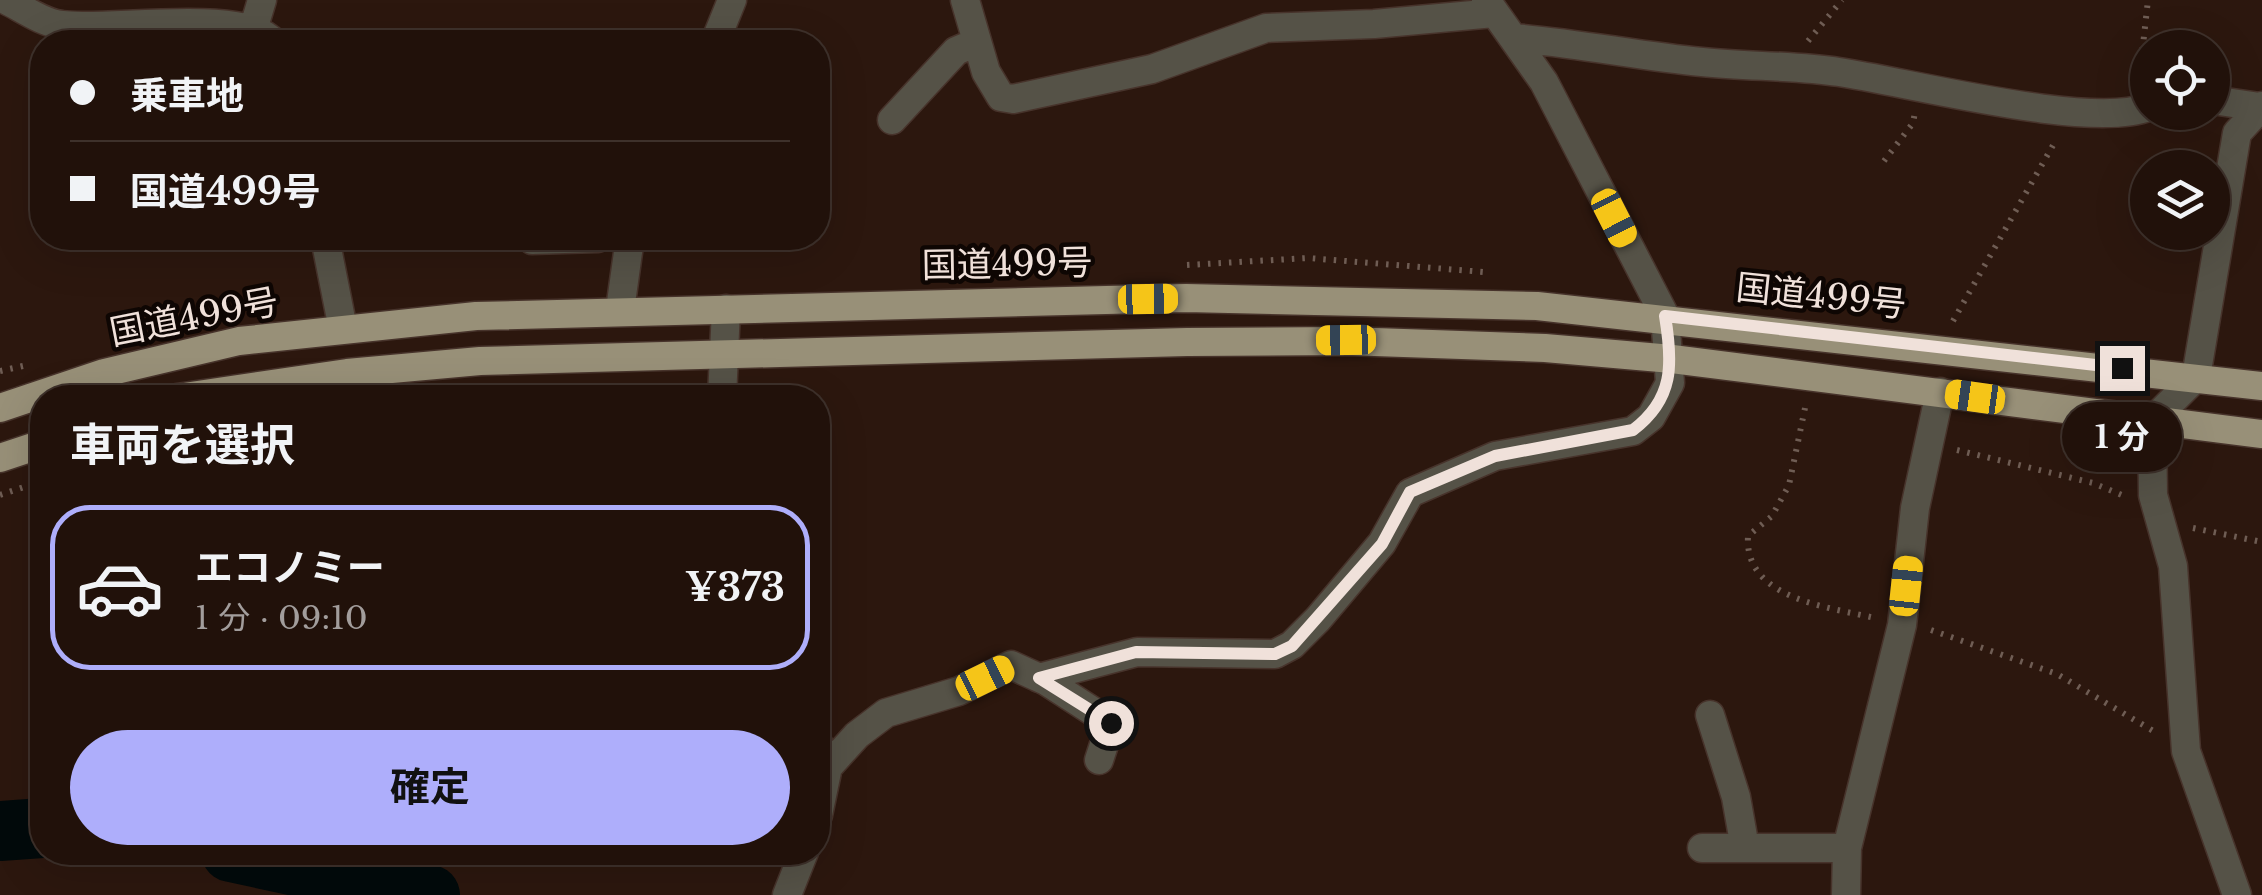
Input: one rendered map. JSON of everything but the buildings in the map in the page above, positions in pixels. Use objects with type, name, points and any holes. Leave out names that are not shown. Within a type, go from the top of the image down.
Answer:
[{"type":"highway","name":"国道499号","points":[[68,385],[192,352],[343,329],[476,316],[1332,298],[1537,306],[1665,316],[2262,386]]},
{"type":"highway","points":[[263,385],[480,361],[1346,340],[1545,348],[1672,359],[2262,434]]},
{"type":"highway","name":"国道499号","points":[[0,408],[30,398]]},
{"type":"highway","points":[[0,458],[30,448]]},
{"type":"street","points":[[6,0],[58,25],[236,25],[248,30]]},
{"type":"street","points":[[262,0],[263,30]]},
{"type":"street","points":[[720,30],[732,0]]},
{"type":"street","points":[[965,0],[986,72],[1000,97],[1013,99],[1152,69],[1266,28],[1374,24],[1490,6],[1544,82],[1665,316],[1672,359],[1670,383],[1651,416],[1633,430],[1495,456],[1410,492],[1382,544],[1292,646],[1275,654],[1136,652],[1039,678]]},
{"type":"street","points":[[1513,38],[1586,44],[1700,62],[1795,68],[2074,109],[2130,110]]},
{"type":"street","points":[[892,120],[956,51],[977,42]]},
{"type":"street","points":[[2230,102],[2261,106]]},
{"type":"street","points":[[2237,895],[2186,751],[2173,566],[2159,517],[2152,421],[2196,377],[2237,133],[2261,106]]},
{"type":"street","points":[[327,250],[343,329]]},
{"type":"street","points":[[620,310],[628,250]]},
{"type":"street","points":[[722,385],[726,308]]},
{"type":"street","points":[[1846,895],[1846,848],[1902,625],[1914,508],[1940,392]]},
{"type":"street","points":[[830,751],[886,714],[958,691],[1011,665],[1111,723],[1099,760]]},
{"type":"street","points":[[1710,715],[1736,797],[1745,848]]},
{"type":"street","points":[[1702,848],[1846,848]]},
{"type":"street","points":[[786,895],[799,865]]},
{"type":"path","points":[[1795,68],[1812,33],[1842,0]]},
{"type":"path","points":[[2146,30],[2148,0]]},
{"type":"path","points":[[1884,161],[1912,123],[1922,87]]},
{"type":"path","points":[[1953,321],[2074,109]]},
{"type":"path","points":[[1788,406],[1824,410]]},
{"type":"path","points":[[1805,408],[1788,485],[1772,516],[1748,536],[1752,568],[1779,590],[1902,625],[1954,635],[2057,674],[2186,751]]},
{"type":"path","points":[[1929,444],[2094,483],[2159,517],[2262,542]]},
{"type":"path","points":[[0,495],[30,486]]},
{"type":"waterway","points":[[0,831],[30,829]]},
{"type":"waterway","points":[[291,865],[430,895]]},
{"type":"route","points":[[1111,723],[1039,678],[1136,652],[1275,654],[1292,646],[1382,544],[1410,492],[1495,456],[1633,430],[1651,416],[1670,383],[1672,359],[1665,316],[2122,368]]}]
